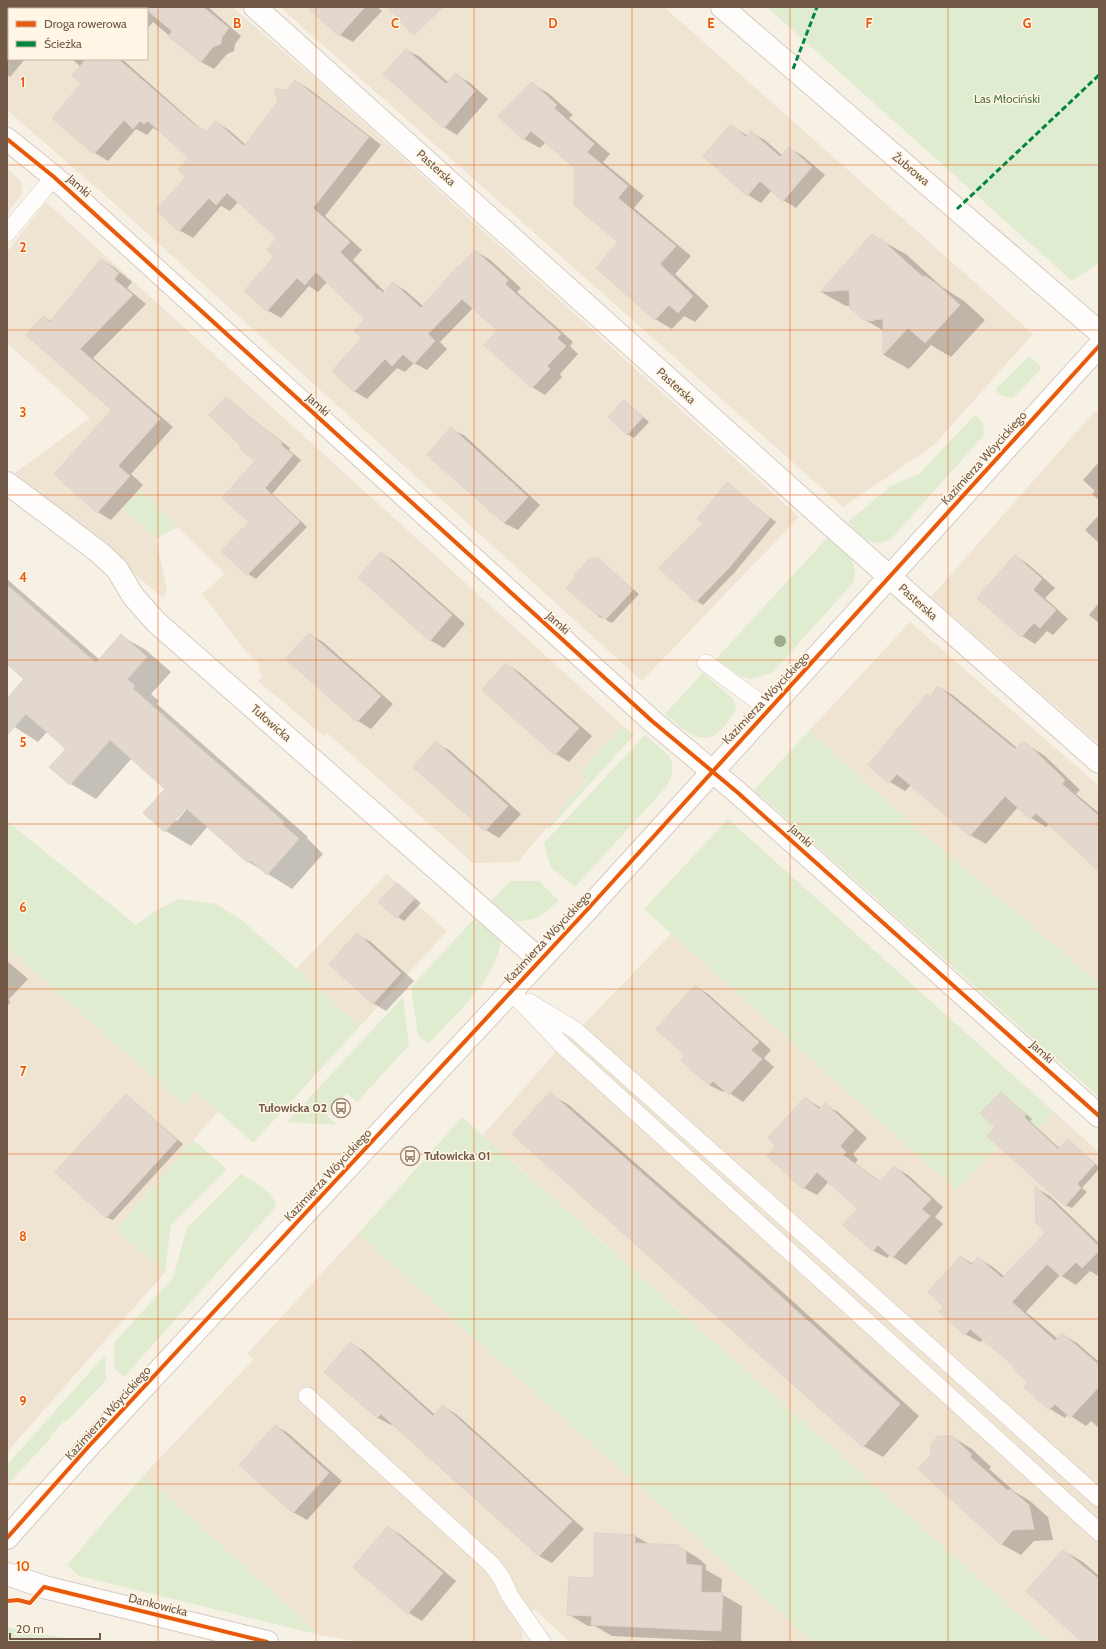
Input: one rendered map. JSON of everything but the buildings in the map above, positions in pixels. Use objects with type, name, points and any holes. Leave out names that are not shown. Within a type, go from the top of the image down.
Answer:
[{"type":"street","name":"Pasterska","points":[[255,7],[890,577],[1099,762]]},
{"type":"street","name":"Żubrowa","points":[[722,7],[1099,332]]},
{"type":"street","name":"Jamki","points":[[7,139],[54,177],[652,722],[713,771],[1099,1116]]},
{"type":"street","name":"Kazimierza Wóycickiego","points":[[7,1538],[89,1446],[512,992],[770,710],[1099,346]]},
{"type":"street","name":"Tułowicka","points":[[7,483],[100,554],[117,569],[133,596],[156,622],[540,960]]},
{"type":"street","name":"Dankowicka","points":[[7,1574],[44,1587],[267,1642]]},
{"type":"lane","points":[[7,233],[54,177]]},
{"type":"lane","points":[[706,663],[770,710]]},
{"type":"lane","points":[[512,992],[575,1030],[1099,1498]]},
{"type":"lane","points":[[512,992],[563,1046],[1099,1532]]},
{"type":"lane","points":[[307,1396],[491,1564],[501,1577],[510,1596],[542,1642]]},
{"type":"shaded area","points":[[7,7],[232,7],[321,84],[799,517],[642,681],[107,197],[7,110]]},
{"type":"shaded area","points":[[280,7],[664,7],[1033,334],[934,445],[843,507]]},
{"type":"shaded area","points":[[7,168],[21,181],[22,194],[7,213]]},
{"type":"shaded area","points":[[46,202],[623,726],[580,772],[588,778],[518,862],[473,863],[326,732],[324,736],[258,681],[263,676],[258,668],[259,664],[245,650],[202,594],[225,574],[141,490],[123,509],[156,539],[167,591],[163,598],[15,473],[90,418],[7,343],[7,252]]},
{"type":"shaded area","points":[[1099,411],[1099,744],[931,597],[1094,412]]},
{"type":"shaded area","points":[[910,622],[1099,786],[1099,983],[918,829],[809,731]]},
{"type":"shaded area","points":[[387,874],[415,898],[413,901],[447,931],[360,1026],[296,969]]},
{"type":"shaded area","points":[[671,934],[956,1190],[998,1146],[1037,1129],[1054,1112],[1099,1152],[1099,1642],[1050,1642],[483,1135],[575,1030],[587,1021]]},
{"type":"shaded area","points":[[7,947],[184,1105],[196,1091],[218,1111],[116,1230],[165,1272],[7,1452]]},
{"type":"shaded area","points":[[358,1234],[813,1642],[570,1642],[534,1609],[518,1625],[522,1630],[523,1642],[387,1642],[348,1640],[320,1635],[144,1475],[254,1359],[247,1354]]},
{"type":"green space","name":"Las Młociński","points":[[767,7],[1099,7],[1099,263],[1072,281]]},
{"type":"green space","points":[[1029,356],[1042,368],[1013,398],[1002,396],[995,390]]},
{"type":"green space","points":[[975,415],[980,419],[984,428],[984,435],[891,539],[877,543],[871,542],[866,540],[848,522],[892,485],[919,474]]},
{"type":"green space","points":[[141,490],[178,527],[156,539],[123,509]]},
{"type":"green space","points":[[828,537],[850,557],[855,569],[852,584],[772,673],[750,679],[741,676],[716,659]]},
{"type":"green space","points":[[703,673],[733,699],[737,708],[720,731],[710,737],[703,738],[689,733],[665,714]]},
{"type":"green space","points":[[623,726],[634,735],[549,829],[547,827],[588,779],[580,772]]},
{"type":"green space","points":[[809,731],[918,829],[1099,983],[1099,1097],[754,790]]},
{"type":"green space","points":[[645,735],[669,757],[672,763],[671,777],[666,787],[575,887],[551,867],[544,843]]},
{"type":"green space","points":[[728,819],[1054,1112],[1011,1156],[998,1146],[956,1190],[644,909]]},
{"type":"green space","points":[[7,821],[136,925],[157,910],[179,899],[216,904],[243,921],[360,1026],[253,1143],[196,1091],[184,1105],[7,947]]},
{"type":"green space","points":[[510,881],[539,881],[559,901],[537,918],[517,922],[491,901]]},
{"type":"green space","points":[[476,917],[501,942],[497,957],[482,985],[428,1044],[418,1035],[411,987]]},
{"type":"green space","points":[[403,997],[409,1045],[357,1102],[347,1093],[326,1115],[337,1125],[287,1122]]},
{"type":"green space","points":[[462,1117],[1050,1642],[813,1642],[358,1234]]},
{"type":"green space","points":[[193,1140],[227,1169],[171,1225],[165,1272],[116,1230]]},
{"type":"green space","points":[[241,1174],[261,1186],[270,1194],[276,1204],[273,1210],[124,1377],[115,1369],[114,1343],[173,1278],[187,1228]]},
{"type":"green space","points":[[105,1355],[106,1380],[66,1422],[64,1421],[50,1437],[51,1438],[7,1485],[7,1465]]},
{"type":"green space","points":[[144,1475],[320,1635],[79,1576],[67,1565]]},
{"type":"green space","points":[[7,1627],[87,1642],[7,1642]]},
{"type":"marked path","points":[[793,69],[817,7]]},
{"type":"marked path","points":[[957,209],[1099,75]]},
{"type":"cycle path","points":[[7,139],[54,177],[652,721],[737,792],[1099,1116]]},
{"type":"cycle path","points":[[7,1538],[89,1446],[586,911],[1099,346]]},
{"type":"cycle path","points":[[7,1601],[18,1600],[30,1603],[44,1587],[267,1642]]},
{"type":"place","name":"Tułowicka 02","points":[[341,1108]]},
{"type":"place","name":"Tułowicka 01","points":[[410,1156]]}]
